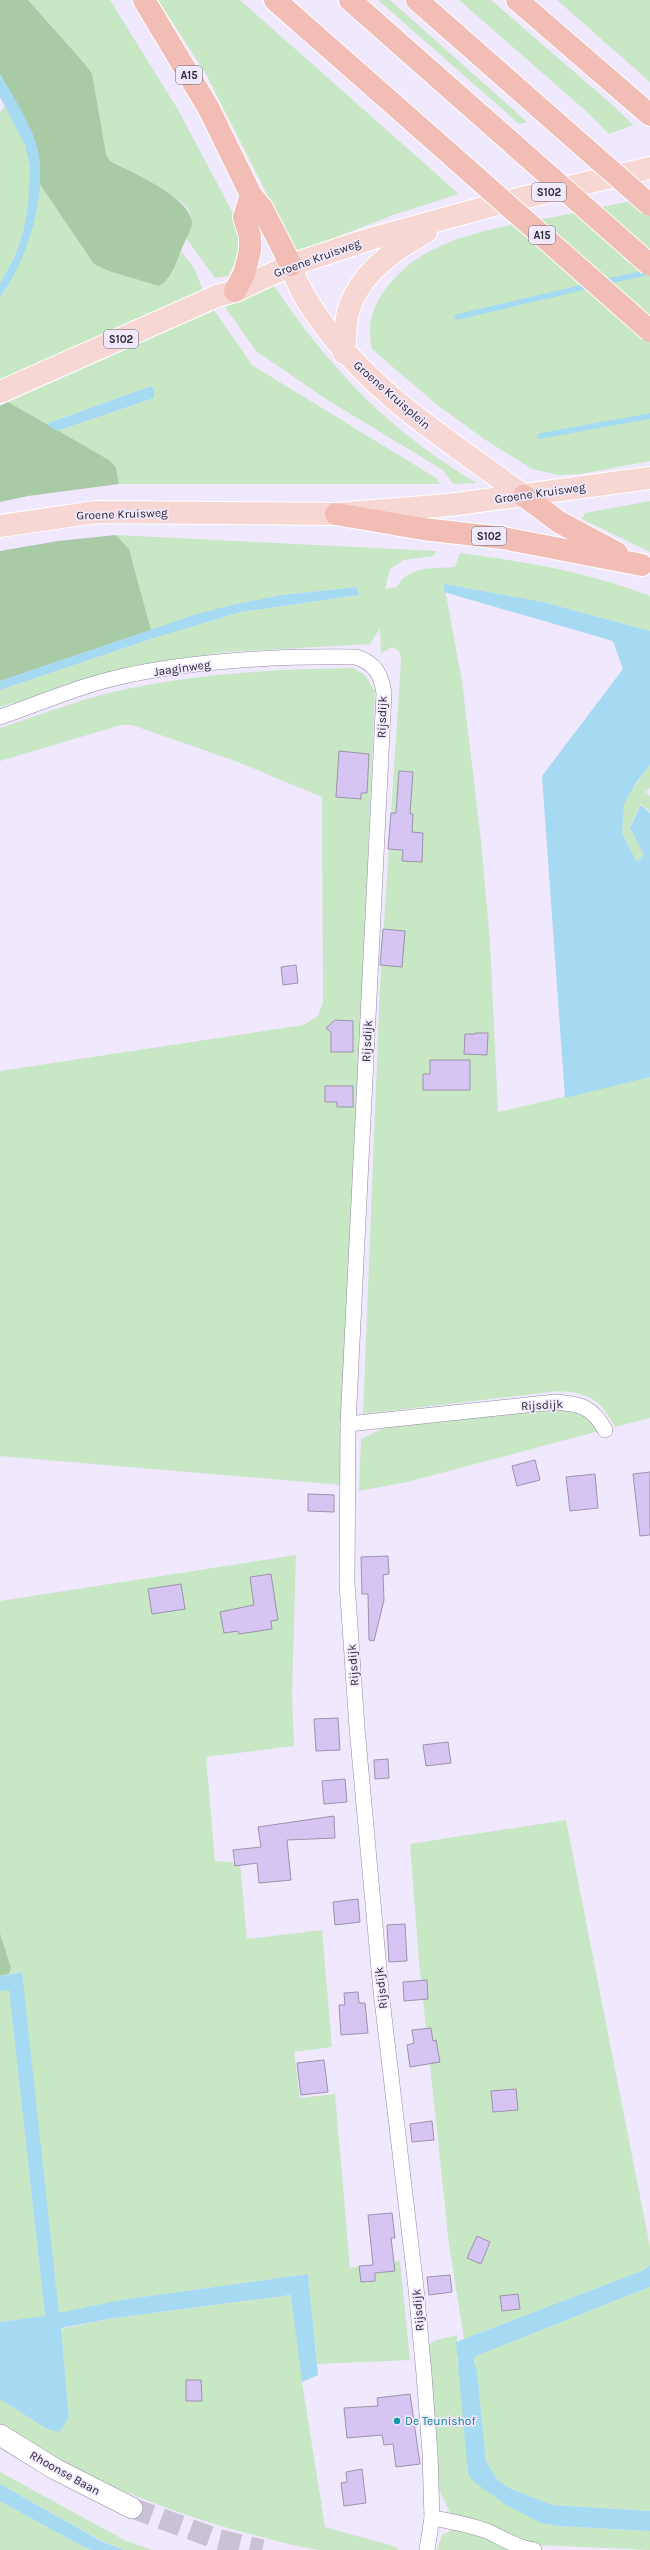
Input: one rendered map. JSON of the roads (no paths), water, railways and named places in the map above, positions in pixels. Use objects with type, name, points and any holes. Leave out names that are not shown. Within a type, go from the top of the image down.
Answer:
[{"type":"highway","name":"A15","points":[[144,0],[208,107],[251,195],[262,208],[291,265]]},
{"type":"highway","name":"A15","points":[[275,0],[650,331]]},
{"type":"highway","points":[[350,0],[650,265]]},
{"type":"highway","points":[[418,0],[650,205]]},
{"type":"highway","points":[[517,0],[644,109]]},
{"type":"highway","points":[[235,291],[244,274],[250,251],[250,236],[244,217],[251,195]]},
{"type":"highway","points":[[524,496],[559,522],[646,567]]},
{"type":"highway","name":"S102","points":[[336,514],[423,529],[503,538],[646,567]]},
{"type":"main road","name":"Groene Kruisweg","points":[[0,392],[217,296],[235,291],[291,265],[363,241],[448,220],[505,202],[650,168]]},
{"type":"main road","name":"S102","points":[[344,353],[348,313],[353,299],[365,280],[388,256],[448,220]]},
{"type":"main road","name":"Groene Kruisplein","points":[[291,265],[296,282],[311,309],[344,353],[404,408],[524,496]]},
{"type":"main road","name":"Groene Kruisweg","points":[[0,526],[96,512],[336,514],[524,496],[650,478]]},
{"type":"main road","name":"Rhoonse Baan","points":[[0,2435],[55,2469],[132,2508]]},
{"type":"street","name":"Jaaginweg","points":[[0,717],[66,693],[123,676],[189,666],[250,660],[317,656],[356,657],[369,662]]},
{"type":"street","name":"Rijsdijk","points":[[369,662],[377,669],[384,693],[348,1424],[347,1583],[357,1728],[381,1991],[416,2288],[430,2453],[432,2518],[427,2550]]},
{"type":"street","name":"Rijsdijk","points":[[348,1424],[555,1402],[580,1404],[598,1417],[605,1430]]},
{"type":"street","points":[[432,2518],[463,2523],[490,2532],[509,2543],[534,2550]]},
{"type":"water","points":[[0,74],[21,109],[34,137],[40,165],[40,184],[38,205],[27,246],[10,282],[0,297],[0,284],[15,256],[23,232],[28,208],[30,167],[25,145],[0,97]]},
{"type":"water","points":[[151,386],[154,389],[154,398],[57,431],[46,424]]},
{"type":"water","points":[[444,584],[543,602],[650,631],[650,765],[636,783],[624,804],[622,833],[637,862],[644,854],[630,828],[641,805],[650,813],[650,1077],[565,1098],[542,776],[623,669],[613,641],[444,592]]},
{"type":"water","points":[[357,587],[359,595],[241,612],[154,638],[0,690],[0,681],[197,614],[236,604],[282,595]]},
{"type":"water","points":[[22,1972],[59,2313],[121,2300],[308,2274],[318,2375],[302,2382],[291,2295],[114,2318],[61,2328],[69,2417],[60,2432],[47,2429],[0,2399],[0,2322],[45,2316],[9,1990],[0,1991],[0,1976]]},
{"type":"water","points":[[650,2265],[650,2287],[476,2356],[474,2362],[477,2370],[486,2461],[496,2478],[509,2488],[552,2505],[650,2511],[650,2531],[558,2526],[541,2523],[506,2505],[473,2481],[468,2474],[456,2342],[644,2270]]},
{"type":"water","points":[[0,2484],[101,2541],[124,2550],[92,2550],[82,2546],[0,2501]]},
{"type":"waterway","points":[[604,282],[650,272]]},
{"type":"waterway","points":[[457,317],[589,286]]},
{"type":"waterway","points":[[540,436],[650,416]]},
{"type":"tunnel","points":[[132,2508],[217,2539],[262,2550]]},
{"type":"place","name":"De Teunishof","points":[[397,2421]]}]
